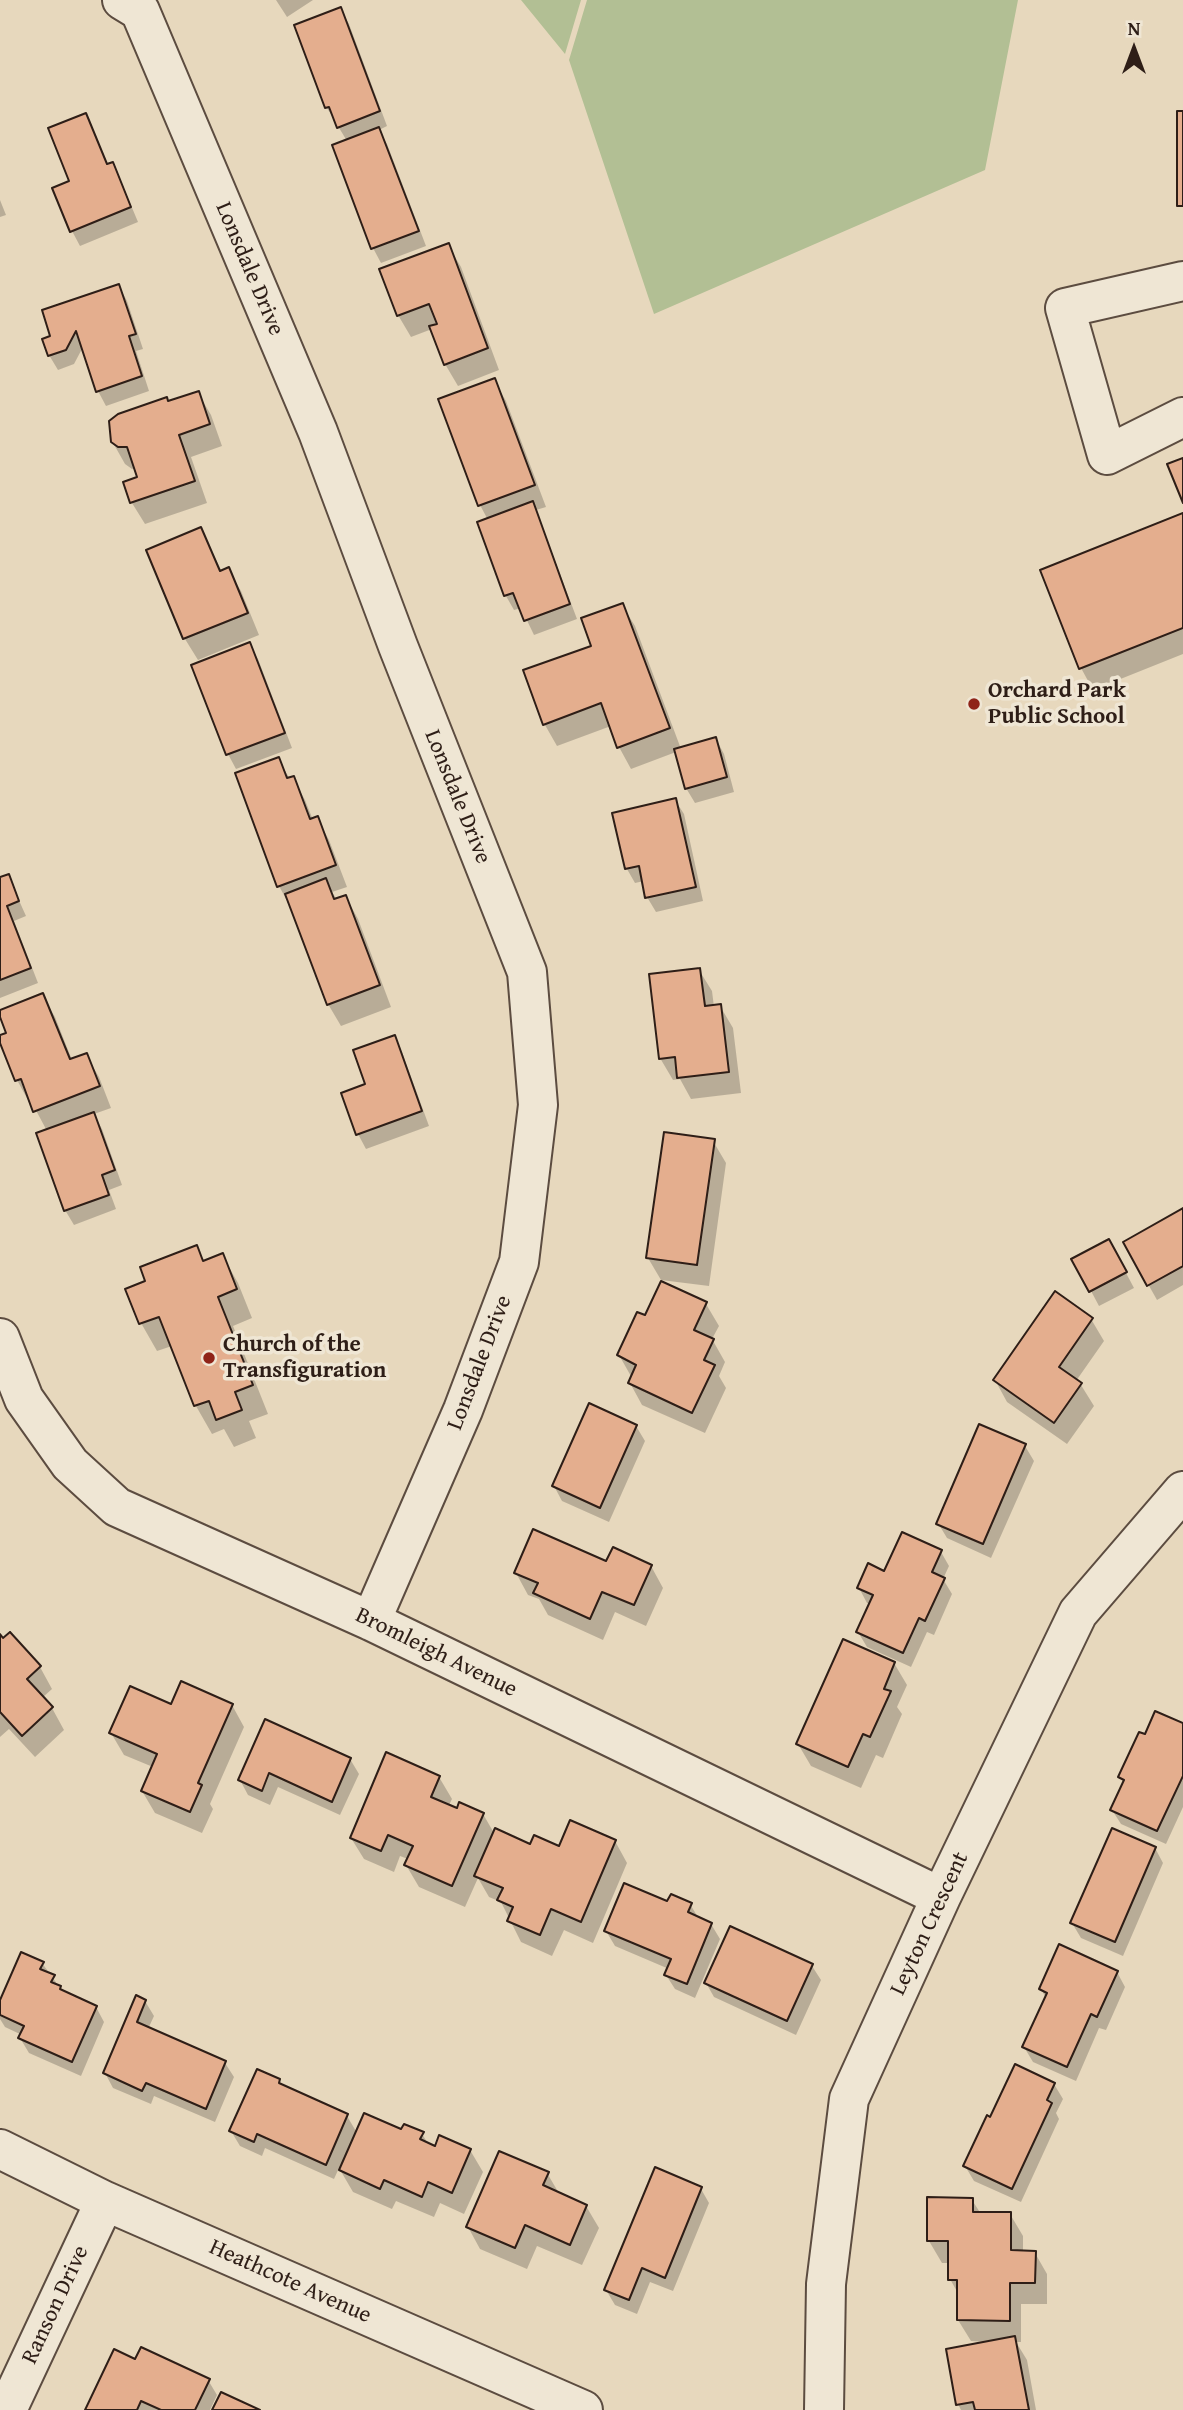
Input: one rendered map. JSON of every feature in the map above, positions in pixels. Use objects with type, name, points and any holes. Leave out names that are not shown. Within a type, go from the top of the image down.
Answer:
[{"type":"street","name":"Lonsdale Drive","points":[[122,0],[140,10],[318,432],[398,646],[527,972],[538,1105],[519,1262],[463,1410],[372,1621]]},
{"type":"street","points":[[1183,281],[1065,308],[1107,456],[1183,417]]},
{"type":"street","name":"Bromleigh Avenue","points":[[0,1338],[24,1399],[70,1464],[117,1507],[372,1621],[941,1897]]},
{"type":"street","name":"Leyton Crescent","points":[[824,2410],[826,2284],[849,2099],[941,1897],[1078,1613],[1183,1491]]},
{"type":"street","name":"Heathcote Avenue","points":[[0,2149],[105,2201],[583,2410]]},
{"type":"street","name":"Ranson Drive","points":[[7,2410],[105,2201]]},
{"type":"green space","points":[[521,0],[581,0],[565,54]]},
{"type":"green space","points":[[587,0],[1018,0],[985,170],[654,314],[569,60]]},
{"type":"building","points":[[341,7],[380,111],[337,128],[329,107],[325,108],[294,25]]},
{"type":"building","points":[[1177,111],[1183,111],[1183,206],[1177,206]]},
{"type":"building","points":[[86,113],[107,164],[113,162],[131,207],[70,232],[52,188],[69,181],[48,128]]},
{"type":"building","points":[[379,127],[419,231],[371,249],[332,145]]},
{"type":"building","points":[[449,243],[488,348],[444,365],[429,326],[437,324],[429,304],[397,316],[379,269]]},
{"type":"building","points":[[119,284],[136,334],[129,336],[142,376],[96,392],[76,331],[66,350],[48,356],[42,339],[50,336],[42,310]]},
{"type":"building","points":[[495,378],[535,485],[478,506],[438,399]]},
{"type":"building","points":[[199,391],[210,424],[179,435],[195,481],[130,503],[123,482],[137,477],[127,447],[118,447],[111,442],[109,421],[118,414],[167,397],[168,401]]},
{"type":"building","points":[[1183,458],[1183,503],[1167,464]]},
{"type":"building","points":[[533,501],[570,604],[524,621],[513,593],[504,596],[477,522]]},
{"type":"building","name":"Orchard Park Public School","points":[[1183,513],[1183,628],[1079,669],[1040,570]]},
{"type":"building","points":[[201,527],[220,571],[229,567],[248,613],[183,639],[146,550]]},
{"type":"building","points":[[623,603],[670,728],[617,748],[601,703],[543,725],[523,670],[591,646],[581,618]]},
{"type":"building","points":[[250,642],[285,733],[226,755],[191,665]]},
{"type":"building","points":[[716,737],[727,777],[685,789],[674,749]]},
{"type":"building","points":[[279,757],[287,778],[294,776],[310,819],[318,816],[336,865],[277,887],[235,773]]},
{"type":"building","points":[[676,798],[696,887],[645,898],[639,866],[625,869],[612,813]]},
{"type":"building","points":[[9,874],[19,901],[7,906],[31,968],[0,980],[0,877]]},
{"type":"building","points":[[326,878],[334,899],[346,895],[380,985],[327,1005],[285,894]]},
{"type":"building","points":[[700,968],[705,1006],[721,1004],[729,1072],[677,1078],[675,1057],[659,1059],[649,974]]},
{"type":"building","points":[[43,993],[70,1059],[87,1053],[100,1086],[33,1112],[21,1079],[15,1081],[0,1043],[0,1035],[6,1033],[0,1010]]},
{"type":"building","points":[[395,1035],[422,1111],[356,1135],[341,1093],[365,1084],[353,1050]]},
{"type":"building","points":[[94,1112],[115,1170],[102,1175],[109,1195],[64,1211],[36,1133]]},
{"type":"building","points":[[664,1132],[715,1139],[697,1265],[646,1258]]},
{"type":"building","points":[[1183,1208],[1183,1266],[1147,1286],[1123,1242]]},
{"type":"building","points":[[1109,1239],[1127,1272],[1089,1292],[1071,1259]]},
{"type":"building","name":"Church of the Transfiguration","points":[[197,1245],[203,1261],[223,1253],[237,1289],[218,1297],[253,1385],[235,1392],[242,1410],[216,1420],[209,1401],[194,1406],[159,1317],[139,1324],[125,1289],[145,1281],[140,1267]]},
{"type":"building","points":[[661,1281],[707,1302],[694,1330],[714,1339],[704,1360],[715,1365],[692,1413],[628,1383],[636,1365],[617,1355],[637,1312],[645,1315]]},
{"type":"building","points":[[1055,1291],[1093,1318],[1059,1367],[1082,1383],[1054,1423],[993,1380]]},
{"type":"building","points":[[589,1403],[637,1425],[600,1508],[552,1486]]},
{"type":"building","points":[[979,1424],[1026,1444],[983,1544],[936,1524]]},
{"type":"building","points":[[533,1529],[606,1561],[613,1547],[652,1565],[634,1605],[602,1592],[590,1619],[533,1593],[538,1583],[514,1573]]},
{"type":"building","points":[[902,1532],[942,1550],[932,1572],[945,1578],[925,1621],[919,1618],[903,1653],[856,1632],[873,1595],[857,1588],[868,1563],[884,1571]]},
{"type":"building","points":[[10,1632],[41,1666],[27,1679],[53,1707],[22,1736],[0,1712],[0,1634],[3,1638]]},
{"type":"building","points":[[843,1639],[895,1662],[884,1689],[891,1691],[870,1737],[863,1734],[848,1767],[796,1744]]},
{"type":"building","points":[[181,1681],[233,1704],[198,1783],[202,1785],[190,1812],[141,1791],[157,1754],[109,1733],[130,1686],[171,1704]]},
{"type":"building","points":[[1155,1711],[1183,1723],[1183,1776],[1157,1831],[1110,1810],[1124,1780],[1118,1777],[1139,1732],[1145,1734]]},
{"type":"building","points":[[265,1719],[351,1758],[332,1802],[269,1773],[262,1791],[238,1780]]},
{"type":"building","points":[[386,1752],[440,1776],[431,1797],[457,1808],[459,1802],[484,1813],[452,1886],[404,1865],[413,1846],[388,1835],[381,1851],[350,1838]]},
{"type":"building","points":[[570,1820],[616,1840],[581,1922],[551,1909],[540,1935],[507,1921],[513,1907],[497,1900],[503,1888],[474,1876],[495,1828],[530,1844],[534,1835],[559,1846]]},
{"type":"building","points":[[1112,1828],[1156,1847],[1115,1942],[1070,1923]]},
{"type":"building","points":[[624,1883],[667,1901],[671,1894],[692,1903],[688,1912],[712,1923],[687,1984],[664,1975],[671,1959],[604,1931]]},
{"type":"building","points":[[730,1926],[813,1964],[787,2021],[704,1983]]},
{"type":"building","points":[[1059,1944],[1118,1971],[1097,2017],[1091,2014],[1067,2067],[1022,2047],[1047,1993],[1039,1989]]},
{"type":"building","points":[[21,1952],[44,1962],[40,1969],[55,1975],[51,1982],[61,1986],[60,1989],[97,2006],[72,2062],[18,2038],[24,2026],[0,2015],[0,2000]]},
{"type":"building","points":[[136,1995],[146,2000],[137,2022],[226,2061],[206,2109],[146,2083],[142,2091],[103,2073]]},
{"type":"building","points":[[1015,2064],[1055,2083],[1047,2100],[1052,2103],[1012,2189],[963,2166]]},
{"type":"building","points":[[257,2069],[280,2079],[279,2083],[348,2114],[326,2165],[257,2134],[254,2142],[229,2131]]},
{"type":"building","points":[[364,2113],[401,2129],[404,2124],[424,2132],[420,2139],[435,2146],[439,2135],[471,2149],[452,2193],[428,2182],[422,2197],[384,2180],[380,2189],[339,2170]]},
{"type":"building","points":[[499,2151],[549,2172],[543,2185],[587,2205],[570,2245],[525,2225],[515,2248],[466,2227]]},
{"type":"building","points":[[655,2167],[702,2187],[665,2278],[642,2268],[629,2300],[604,2290]]},
{"type":"building","points":[[927,2197],[973,2198],[973,2212],[1011,2212],[1011,2250],[1036,2251],[1035,2283],[1010,2283],[1010,2321],[957,2320],[957,2280],[948,2280],[948,2241],[927,2241]]},
{"type":"building","points":[[1015,2336],[1029,2410],[975,2410],[973,2402],[956,2405],[946,2349]]},
{"type":"building","points":[[141,2347],[210,2379],[195,2410],[161,2410],[141,2401],[137,2410],[85,2410],[114,2349],[135,2359]]},
{"type":"building","points":[[221,2392],[260,2410],[212,2410]]},
{"type":"place","name":"Orchard Park Public School","points":[[974,704]]},
{"type":"place","name":"Church of the Transfiguration","points":[[209,1358]]}]
